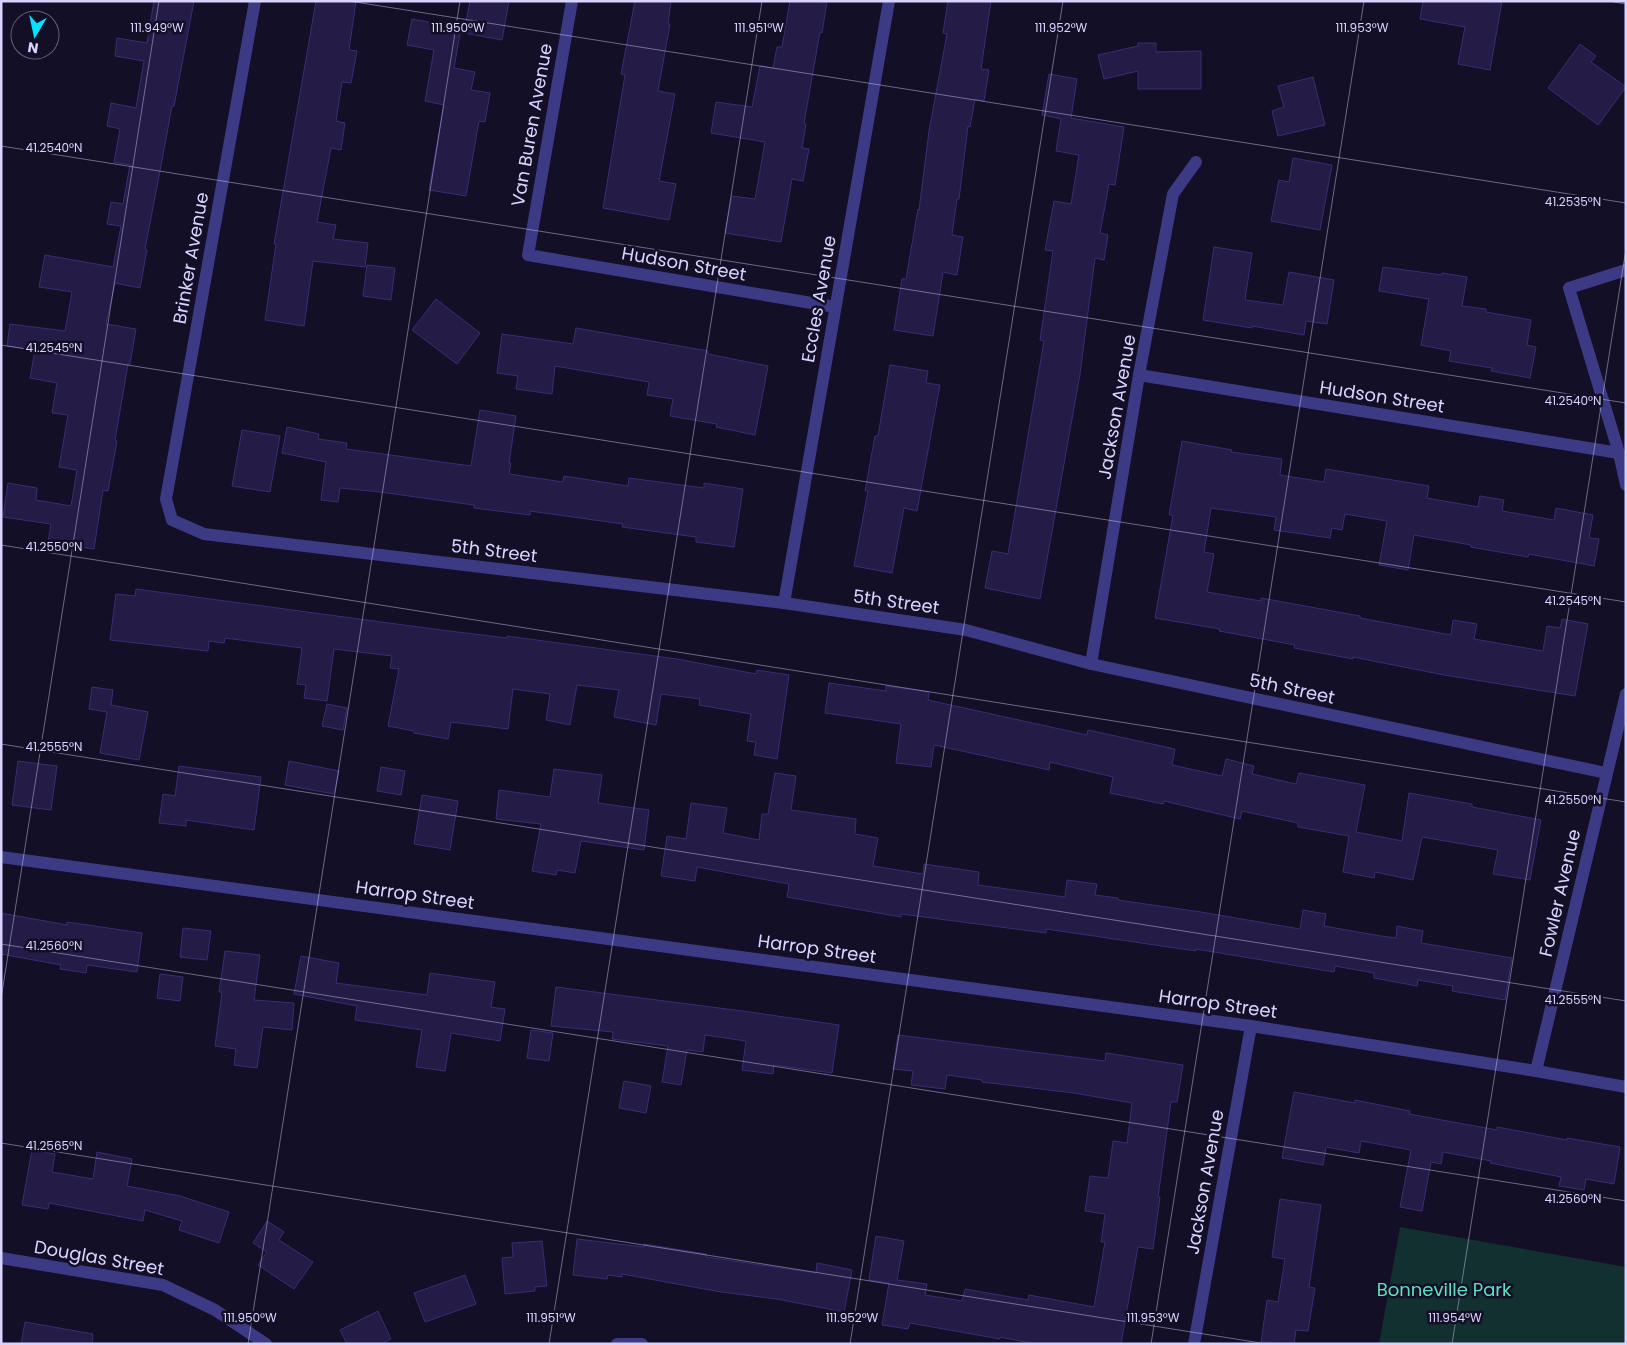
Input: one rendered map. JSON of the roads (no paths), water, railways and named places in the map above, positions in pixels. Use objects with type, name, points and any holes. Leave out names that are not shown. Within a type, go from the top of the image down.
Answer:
[{"type":"street","name":"Brinker Avenue","points":[[172,520],[166,499],[255,1]]},
{"type":"street","name":"Van Buren Avenue","points":[[528,255],[572,1]]},
{"type":"street","name":"Eccles Avenue","points":[[784,603],[889,1]]},
{"type":"street","name":"Jackson Avenue","points":[[1092,664],[1139,375],[1173,194],[1196,162]]},
{"type":"street","name":"Hudson Street","points":[[528,255],[835,307]]},
{"type":"street","points":[[1626,270],[1569,288],[1619,453],[1626,486]]},
{"type":"street","name":"Hudson Street","points":[[1139,375],[1619,453]]},
{"type":"street","name":"5th Street","points":[[172,520],[204,534],[784,603],[966,630],[1092,664],[1606,773]]},
{"type":"street","name":"Fowler Avenue","points":[[1536,1071],[1626,694]]},
{"type":"street","name":"Harrop Street","points":[[1,856],[1251,1026],[1536,1071],[1626,1088]]},
{"type":"street","name":"Jackson Avenue","points":[[1194,1344],[1251,1026]]},
{"type":"street","name":"Douglas Street","points":[[1,1258],[163,1285],[215,1310],[266,1344]]},
{"type":"street","points":[[617,1344],[642,1344]]},
{"type":"park label","name":"Bonneville Park","points":[[1444,1290]]}]
